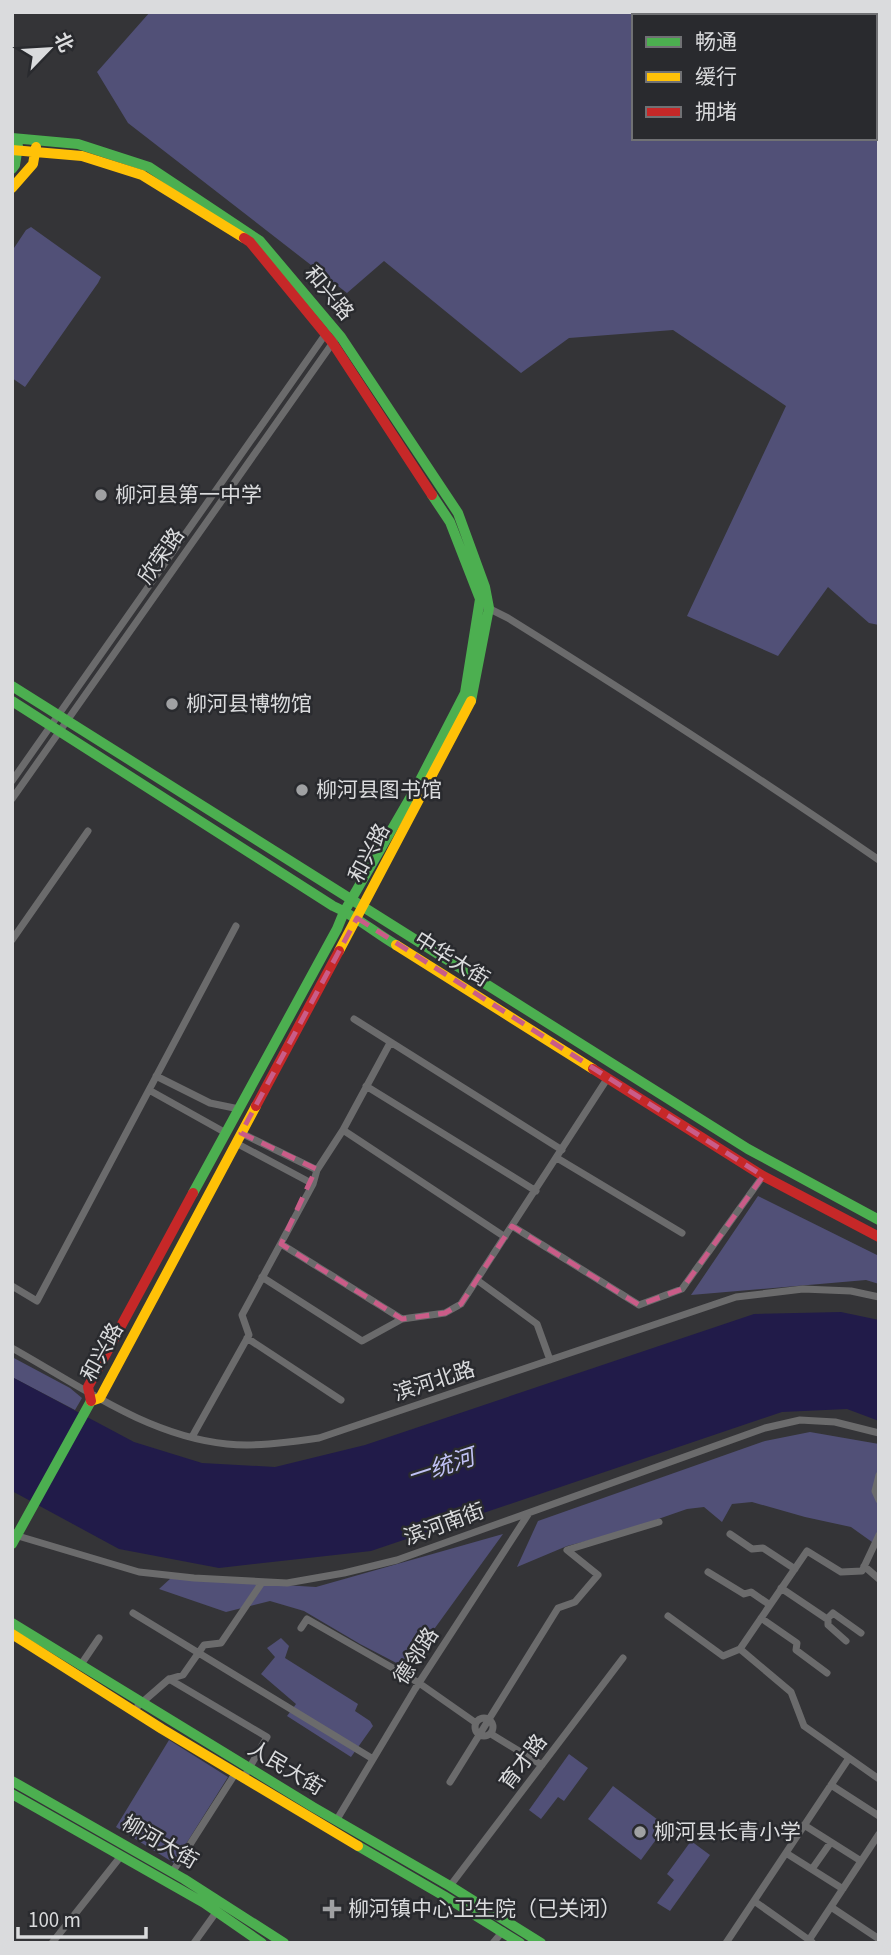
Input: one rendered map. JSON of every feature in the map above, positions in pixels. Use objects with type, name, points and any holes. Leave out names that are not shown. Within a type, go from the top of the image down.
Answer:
[{"type":"street","name":"和兴路","points":[[16,139],[78,144],[149,167],[260,241],[336,340],[450,522],[484,606],[471,703],[238,1138],[93,1396]]},
{"type":"street","points":[[12,169],[15,165],[16,139]]},
{"type":"street","points":[[12,188],[33,164],[37,139]]},
{"type":"street","name":"和兴路","points":[[15,150],[82,156],[142,175],[250,242],[329,330]]},
{"type":"street","name":"欣荣路","points":[[12,799],[56,728],[329,330]]},
{"type":"street","name":"欣荣路","points":[[63,718],[336,340]]},
{"type":"street","name":"和兴路","points":[[93,1396],[88,1387],[344,912],[417,786],[465,693],[484,606]]},
{"type":"street","points":[[484,606],[642,701],[879,860]]},
{"type":"street","name":"中华大街","points":[[12,686],[748,1149],[879,1220]]},
{"type":"street","name":"中华大街","points":[[12,701],[763,1176],[879,1237]]},
{"type":"street","name":"欣荣路","points":[[12,782],[56,728]]},
{"type":"street","points":[[12,940],[88,831]]},
{"type":"street","points":[[12,1286],[37,1301],[236,926]]},
{"type":"street","points":[[354,1018],[682,1233]]},
{"type":"street","points":[[192,1437],[249,1335],[242,1315],[313,1184],[317,1170],[343,1130],[390,1042]]},
{"type":"street","points":[[156,1076],[210,1103],[239,1109]]},
{"type":"street","points":[[262,1277],[362,1341],[402,1319],[445,1313],[461,1304],[607,1079]]},
{"type":"street","points":[[366,1086],[536,1191]]},
{"type":"street","points":[[149,1090],[226,1133]]},
{"type":"street","points":[[343,1130],[505,1237]]},
{"type":"street","points":[[238,1138],[317,1170]]},
{"type":"street","points":[[238,1138],[313,1184]]},
{"type":"street","points":[[512,1226],[639,1305],[681,1289],[763,1176]]},
{"type":"street","points":[[281,1244],[402,1319]]},
{"type":"street","points":[[477,1280],[537,1324],[550,1360]]},
{"type":"street","name":"滨河北路","points":[[12,1348],[93,1396],[148,1424],[228,1444],[276,1444],[318,1438],[736,1297],[803,1289],[851,1291],[879,1297]]},
{"type":"street","points":[[247,1338],[341,1400]]},
{"type":"street","points":[[16,1535],[93,1396]]},
{"type":"street","name":"滨河南街","points":[[16,1535],[139,1573],[287,1583],[397,1560],[765,1428],[800,1420],[835,1422],[879,1433]]},
{"type":"street","points":[[879,1475],[875,1491],[879,1500]]},
{"type":"street","name":"德邻路","points":[[336,1821],[419,1683],[530,1512]]},
{"type":"street","points":[[450,1782],[558,1608],[575,1602],[598,1575],[568,1550],[659,1522]]},
{"type":"street","points":[[730,1534],[752,1549],[763,1548],[795,1569]]},
{"type":"street","points":[[668,1616],[723,1656],[740,1649],[807,1551],[841,1572],[862,1571],[879,1535]]},
{"type":"street","points":[[864,1566],[879,1579]]},
{"type":"street","points":[[708,1572],[744,1594],[751,1592],[770,1605]]},
{"type":"street","points":[[134,1712],[140,1702],[169,1679],[183,1675],[204,1645],[221,1643],[261,1584]]},
{"type":"street","points":[[781,1588],[828,1618]]},
{"type":"street","points":[[133,1613],[373,1759]]},
{"type":"street","points":[[828,1618],[834,1613],[861,1633]]},
{"type":"street","points":[[761,1618],[797,1643],[796,1650],[827,1673]]},
{"type":"street","points":[[828,1618],[828,1625],[846,1641]]},
{"type":"street","points":[[300,1628],[307,1619],[419,1683],[476,1723]]},
{"type":"street","name":"人民大街","points":[[12,1623],[541,1943]]},
{"type":"street","name":"人民大街","points":[[12,1634],[239,1777],[445,1895],[520,1943]]},
{"type":"street","points":[[80,1666],[99,1638]]},
{"type":"street","points":[[740,1649],[791,1692],[804,1726],[879,1779]]},
{"type":"street","name":"育才路","points":[[450,1886],[623,1658]]},
{"type":"street","points":[[169,1679],[268,1737],[250,1769],[239,1777],[173,1871]]},
{"type":"street","points":[[476,1723],[483,1718],[489,1719],[493,1724],[491,1734]]},
{"type":"street","points":[[476,1723],[479,1735],[485,1737],[491,1734]]},
{"type":"street","points":[[491,1734],[542,1765]]},
{"type":"street","points":[[726,1943],[849,1758]]},
{"type":"street","name":"柳河大街","points":[[12,1781],[173,1871],[284,1943]]},
{"type":"street","points":[[831,1785],[879,1816]]},
{"type":"street","name":"柳河大街","points":[[12,1794],[217,1911],[262,1943]]},
{"type":"street","points":[[804,1825],[861,1861]]},
{"type":"street","points":[[754,1901],[811,1941],[879,1834]]},
{"type":"street","points":[[812,1869],[831,1842]]},
{"type":"street","points":[[786,1853],[843,1889]]},
{"type":"street","points":[[52,1943],[121,1856]]},
{"type":"street","points":[[831,1907],[879,1939]]},
{"type":"street","points":[[194,1943],[217,1911]]},
{"type":"street","points":[[493,1943],[503,1931]]},
{"type":"highlighted area","points":[[357,918],[763,1176],[682,1289],[639,1305],[512,1226],[461,1304],[445,1313],[402,1319],[281,1244],[316,1169],[241,1133]]},
{"type":"shaded area","points":[[150,12],[839,12],[632,14],[632,140],[877,140],[877,81],[879,84],[879,625],[869,623],[828,587],[778,656],[687,616],[786,406],[673,330],[569,338],[521,373],[384,261],[347,293],[128,123],[97,72]]},
{"type":"shaded area","points":[[31,227],[101,277],[25,387],[12,378],[12,251]]},
{"type":"shaded area","points":[[758,1196],[879,1256],[879,1284],[866,1280],[691,1295]]},
{"type":"shaded area","points":[[12,1357],[70,1388],[82,1398],[75,1410],[12,1377]]},
{"type":"shaded area","points":[[810,1432],[879,1444],[879,1547],[851,1527],[752,1502],[732,1504],[722,1522],[704,1507],[687,1509],[618,1533],[567,1546],[517,1567],[538,1521],[765,1441]]},
{"type":"shaded area","points":[[503,1534],[406,1668],[304,1611],[270,1601],[226,1612],[159,1589],[171,1578],[316,1587]]},
{"type":"shaded area","points":[[281,1638],[289,1646],[285,1658],[358,1704],[355,1711],[373,1726],[351,1757],[287,1716],[296,1704],[261,1674],[275,1657],[267,1648]]},
{"type":"shaded area","points":[[169,1740],[228,1777],[174,1863],[116,1827]]},
{"type":"shaded area","points":[[569,1754],[588,1768],[564,1801],[558,1797],[541,1819],[529,1810]]},
{"type":"shaded area","points":[[613,1786],[666,1826],[641,1860],[588,1819]]},
{"type":"shaded area","points":[[691,1841],[710,1855],[670,1911],[657,1903],[674,1880],[667,1874]]},
{"type":"water","name":"一统河","points":[[841,1312],[879,1320],[879,1421],[847,1409],[782,1412],[371,1551],[219,1568],[119,1549],[12,1491],[12,1377],[134,1442],[202,1463],[275,1467],[365,1445],[754,1314]]},
{"type":"traffic: fast","points":[[12,138],[78,144],[149,167],[260,241],[341,337],[458,513],[485,587],[489,608],[471,701]]},
{"type":"traffic: fast","points":[[12,169],[18,146]]},
{"type":"traffic: fast","points":[[193,1193],[344,912],[417,786],[465,693],[480,599],[450,522],[432,495]]},
{"type":"traffic: fast","points":[[12,686],[748,1149],[879,1220]]},
{"type":"traffic: fast","points":[[12,701],[396,945]]},
{"type":"traffic: fast","points":[[12,1544],[91,1401]]},
{"type":"traffic: fast","points":[[12,1623],[541,1943]]},
{"type":"traffic: fast","points":[[12,1781],[184,1879],[284,1943]]},
{"type":"traffic: fast","points":[[12,1794],[204,1903],[262,1943]]},
{"type":"traffic: fast","points":[[358,1846],[520,1943]]},
{"type":"traffic: slow","points":[[12,188],[33,164],[36,147]]},
{"type":"traffic: slow","points":[[12,150],[82,156],[142,175],[244,238]]},
{"type":"traffic: slow","points":[[339,951],[471,701]]},
{"type":"traffic: slow","points":[[396,945],[593,1069]]},
{"type":"traffic: slow","points":[[91,1401],[100,1398],[256,1106]]},
{"type":"traffic: slow","points":[[12,1634],[162,1729],[358,1846]]},
{"type":"traffic: jam","points":[[244,238],[332,342],[432,495]]},
{"type":"traffic: jam","points":[[256,1106],[339,951]]},
{"type":"traffic: jam","points":[[593,1069],[763,1176],[879,1237]]},
{"type":"traffic: jam","points":[[91,1401],[88,1387],[193,1193]]},
{"type":"place","name":"柳河县第一中学","points":[[101,495]]},
{"type":"place","name":"柳河县博物馆","points":[[172,704]]},
{"type":"place","name":"柳河县图书馆","points":[[302,790]]},
{"type":"place","name":"柳河县长青小学","points":[[640,1832]]},
{"type":"place","name":"柳河镇中心卫生院（已关闭）","points":[[332,1909]]}]
